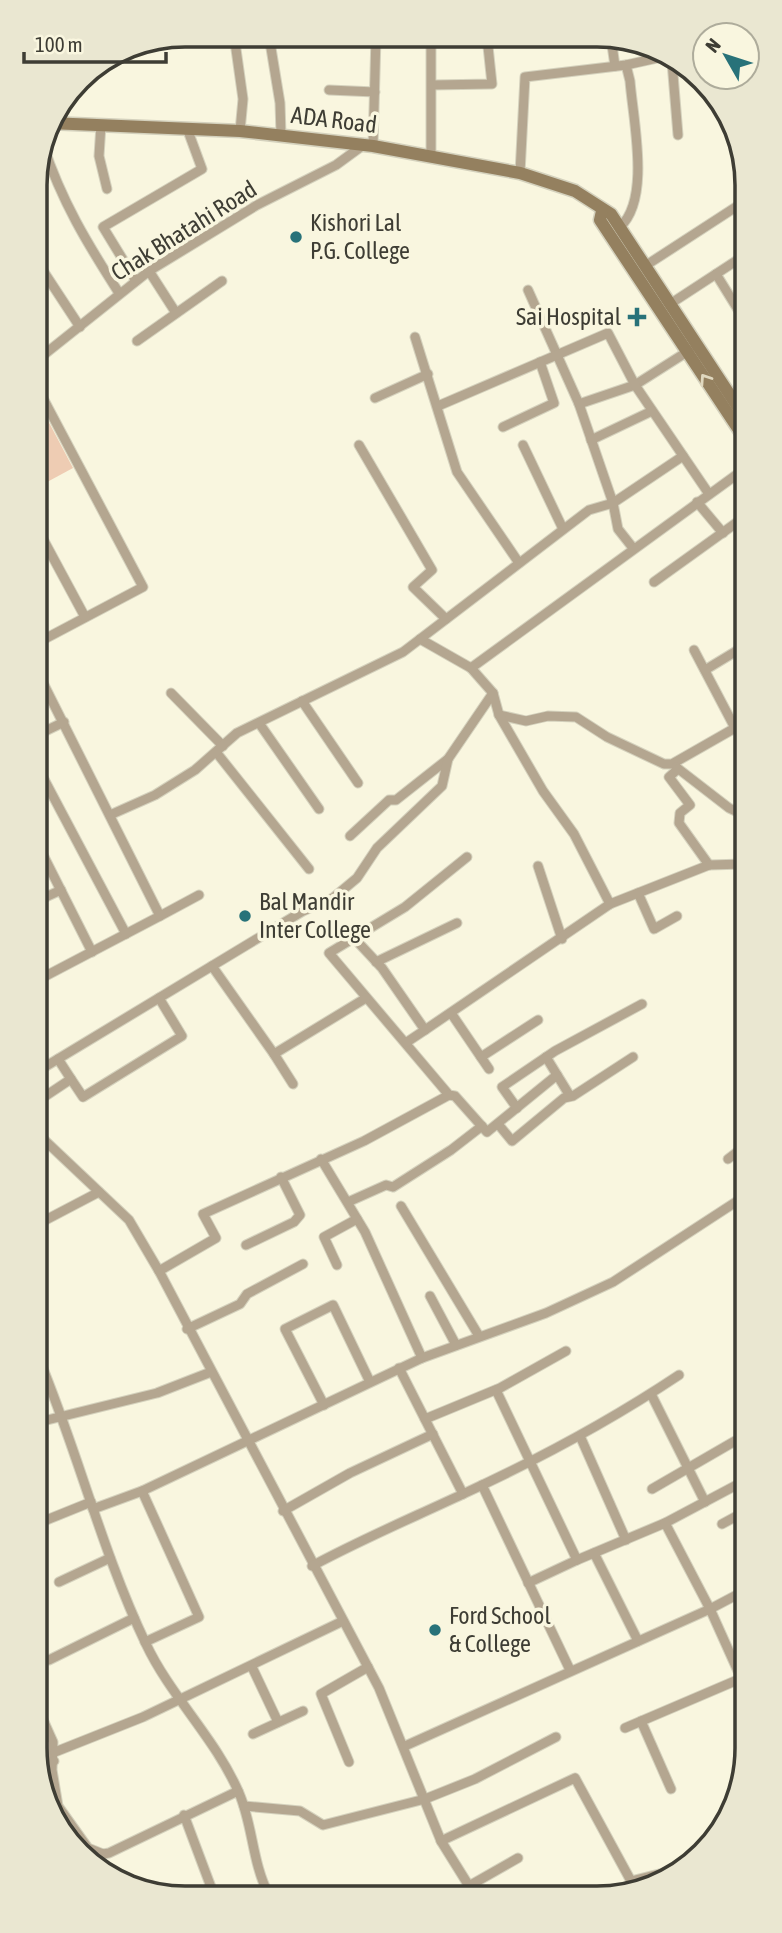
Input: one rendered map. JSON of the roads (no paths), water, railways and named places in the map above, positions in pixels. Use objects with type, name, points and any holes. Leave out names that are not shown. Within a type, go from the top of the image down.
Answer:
[{"type":"street","points":[[236,47],[243,99],[240,131]]},
{"type":"street","points":[[271,47],[280,103],[281,134]]},
{"type":"street","points":[[367,146],[375,92],[376,47]]},
{"type":"street","points":[[431,47],[431,155]]},
{"type":"street","points":[[432,85],[492,84],[487,47]]},
{"type":"street","points":[[613,49],[615,66]]},
{"type":"street","points":[[520,173],[525,77],[626,65],[653,59]]},
{"type":"street","points":[[620,227],[630,218],[638,186],[630,81],[626,65]]},
{"type":"street","points":[[673,69],[678,135]]},
{"type":"street","points":[[329,90],[375,92]]},
{"type":"street","name":"ADA Road","points":[[63,121],[188,131],[281,134],[431,155],[520,173],[575,191],[602,211],[611,214],[670,304],[692,349]]},
{"type":"street","points":[[101,125],[99,156],[107,189]]},
{"type":"street","points":[[136,281],[103,227],[202,169],[188,131]]},
{"type":"street","name":"Chak Bhatahi Road","points":[[48,352],[149,271],[257,205],[367,146]]},
{"type":"street","points":[[50,162],[70,214],[119,293]]},
{"type":"street","points":[[645,266],[735,208]]},
{"type":"street","points":[[602,211],[600,220],[735,404]]},
{"type":"street","points":[[670,304],[735,262]]},
{"type":"street","points":[[149,271],[176,313]]},
{"type":"street","points":[[716,274],[735,303]]},
{"type":"street","points":[[48,278],[80,327]]},
{"type":"street","points":[[137,341],[222,281]]},
{"type":"street","points":[[528,290],[579,404],[613,503],[618,529],[633,548]]},
{"type":"street","points":[[438,406],[608,333],[635,385],[709,494]]},
{"type":"street","points":[[415,337],[457,472],[519,563]]},
{"type":"street","points":[[579,404],[635,385],[692,349]]},
{"type":"street","points":[[692,349],[735,422]]},
{"type":"street","points":[[503,426],[554,403],[540,362]]},
{"type":"street","points":[[375,398],[428,374]]},
{"type":"street","points":[[48,407],[143,587],[48,637]]},
{"type":"street","points":[[591,440],[653,411]]},
{"type":"street","points":[[359,445],[432,570],[413,587],[446,619]]},
{"type":"street","points":[[523,445],[563,529]]},
{"type":"street","points":[[110,815],[165,789],[195,770],[237,733],[403,652],[589,510],[613,503],[683,456]]},
{"type":"street","points":[[471,668],[735,476]]},
{"type":"street","points":[[697,502],[723,533]]},
{"type":"street","points":[[654,582],[735,524]]},
{"type":"street","points":[[48,548],[85,617]]},
{"type":"street","points":[[421,639],[471,668],[492,693],[499,715],[542,791],[574,834],[610,904]]},
{"type":"street","points":[[694,650],[735,717]]},
{"type":"street","points":[[705,670],[735,652]]},
{"type":"street","points":[[48,691],[160,916]]},
{"type":"street","points":[[171,693],[219,749],[309,869]]},
{"type":"street","points":[[350,836],[389,800],[396,800],[448,759],[492,693]]},
{"type":"street","points":[[302,701],[358,783]]},
{"type":"street","points":[[499,715],[526,721],[548,716],[576,717],[646,757],[675,766],[735,811]]},
{"type":"street","points":[[48,730],[64,722]]},
{"type":"street","points":[[259,723],[319,809]]},
{"type":"street","points":[[709,865],[679,823],[680,813],[690,805],[669,776],[675,766],[735,729]]},
{"type":"street","points":[[47,1065],[303,911],[333,898],[357,878],[377,848],[442,786],[448,759]]},
{"type":"street","points":[[48,786],[126,934]]},
{"type":"street","points":[[449,1095],[407,1042],[329,953],[405,907],[467,857]]},
{"type":"street","points":[[48,864],[92,952]]},
{"type":"street","points":[[407,1042],[610,904],[709,865],[735,864]]},
{"type":"street","points":[[538,866],[562,939]]},
{"type":"street","points":[[48,896],[61,890]]},
{"type":"street","points":[[638,893],[654,929],[677,916]]},
{"type":"street","points":[[47,975],[199,895]]},
{"type":"street","points":[[376,962],[457,923]]},
{"type":"street","points":[[355,939],[376,962],[425,1030]]},
{"type":"street","points":[[212,966],[293,1084]]},
{"type":"street","points":[[58,1059],[83,1097],[182,1036],[159,998]]},
{"type":"street","points":[[274,1054],[366,998]]},
{"type":"street","points":[[517,1108],[502,1087],[546,1057],[642,1004]]},
{"type":"street","points":[[451,1013],[489,1069]]},
{"type":"street","points":[[481,1056],[538,1020]]},
{"type":"street","points":[[546,1057],[570,1097]]},
{"type":"street","points":[[498,1124],[512,1141],[543,1112],[633,1057]]},
{"type":"street","points":[[159,1271],[216,1238],[203,1214],[364,1141],[449,1095],[455,1096],[487,1132],[557,1075]]},
{"type":"street","points":[[47,1095],[71,1079]]},
{"type":"street","points":[[348,1202],[386,1185],[393,1187],[451,1150],[482,1126]]},
{"type":"street","points":[[47,1143],[130,1220],[159,1271],[247,1443],[368,1667],[405,1746],[441,1841],[469,1886]]},
{"type":"street","points":[[728,1159],[734,1154]]},
{"type":"street","points":[[321,1159],[357,1219],[422,1358]]},
{"type":"street","points":[[246,1245],[294,1222],[300,1215],[281,1177]]},
{"type":"street","points":[[47,1219],[99,1192]]},
{"type":"street","points":[[47,1520],[142,1491],[399,1368],[546,1312],[613,1282],[734,1203]]},
{"type":"street","points":[[401,1206],[479,1336]]},
{"type":"street","points":[[337,1265],[324,1237],[357,1219]]},
{"type":"street","points":[[187,1329],[240,1304],[247,1294],[303,1264]]},
{"type":"street","points":[[430,1296],[456,1345]]},
{"type":"street","points":[[324,1405],[285,1329],[333,1305],[370,1382]]},
{"type":"street","points":[[425,1419],[496,1390],[566,1351]]},
{"type":"street","points":[[399,1368],[463,1494]]},
{"type":"street","points":[[47,1420],[157,1393],[211,1372]]},
{"type":"street","points":[[312,1566],[377,1531],[463,1494],[580,1436],[679,1376]]},
{"type":"street","points":[[47,1383],[134,1618],[179,1699],[217,1753],[238,1791],[266,1886]]},
{"type":"street","points":[[496,1390],[577,1560]]},
{"type":"street","points":[[651,1394],[705,1502]]},
{"type":"street","points":[[283,1511],[350,1473],[433,1434]]},
{"type":"street","points":[[580,1436],[626,1540]]},
{"type":"street","points":[[652,1489],[734,1441]]},
{"type":"street","points":[[482,1485],[570,1670]]},
{"type":"street","points":[[528,1583],[665,1523],[734,1486]]},
{"type":"street","points":[[142,1491],[199,1616],[145,1642]]},
{"type":"street","points":[[722,1524],[734,1517]]},
{"type":"street","points":[[665,1523],[734,1661]]},
{"type":"street","points":[[594,1553],[638,1641]]},
{"type":"street","points":[[59,1582],[110,1558]]},
{"type":"street","points":[[405,1746],[734,1596]]},
{"type":"street","points":[[49,1660],[134,1618]]},
{"type":"street","points":[[48,1761],[252,1667],[343,1621]]},
{"type":"street","points":[[252,1667],[278,1722]]},
{"type":"street","points":[[349,1762],[321,1694],[368,1667]]},
{"type":"street","points":[[625,1728],[734,1681]]},
{"type":"street","points":[[253,1734],[303,1711]]},
{"type":"street","points":[[641,1721],[671,1789]]},
{"type":"street","points":[[47,1735],[54,1757],[57,1799]]},
{"type":"street","points":[[244,1806],[300,1811],[323,1825],[425,1799],[475,1779],[556,1737]]},
{"type":"street","points":[[441,1841],[575,1778],[631,1881],[638,1879]]},
{"type":"street","points":[[94,1851],[109,1853],[238,1791]]},
{"type":"street","points":[[184,1815],[211,1886]]},
{"type":"street","points":[[68,1820],[79,1835]]},
{"type":"street","points":[[477,1886],[518,1858]]},
{"type":"place","name":"Kishori Lal P.G. College","points":[[296,237]]},
{"type":"place","name":"Sai Hospital","points":[[637,317]]},
{"type":"place","name":"Bal Mandir Inter College","points":[[245,916]]},
{"type":"place","name":"Ford School & College","points":[[435,1630]]}]
